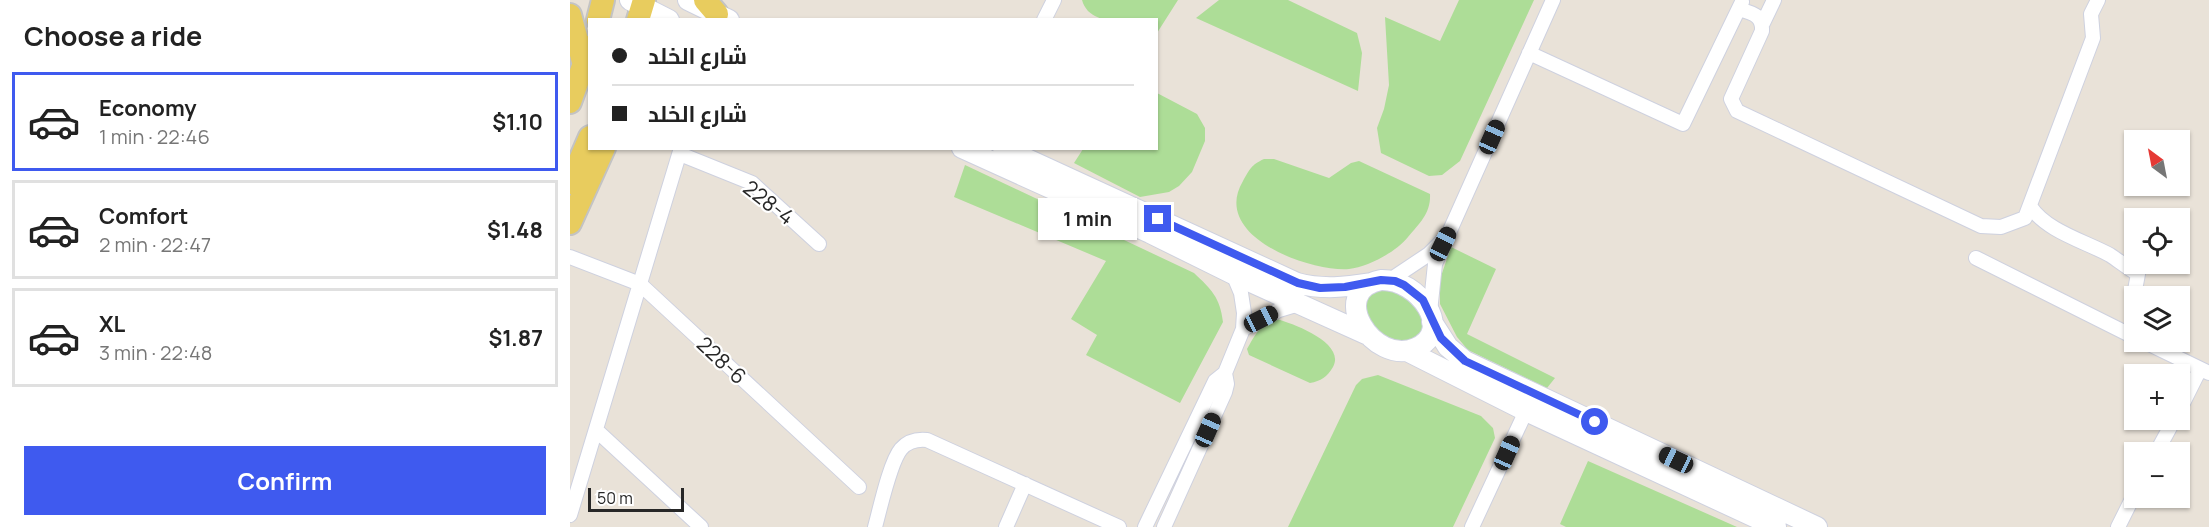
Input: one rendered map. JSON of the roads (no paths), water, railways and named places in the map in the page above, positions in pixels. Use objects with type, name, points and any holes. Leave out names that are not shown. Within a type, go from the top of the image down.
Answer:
[{"type":"main road","points":[[598,18],[603,0]]},
{"type":"main road","points":[[688,0],[716,13]]},
{"type":"main road","points":[[638,6],[665,18]]},
{"type":"main road","points":[[570,15],[587,56],[570,102]]},
{"type":"main road","points":[[570,183],[588,142]]},
{"type":"main road","points":[[570,223],[603,150]]},
{"type":"main road","points":[[967,150],[1298,283],[1320,288],[1381,282],[1413,289],[1423,300],[1448,347],[1465,361],[1817,527]]},
{"type":"main road","points":[[1009,150],[1154,226],[1233,274],[1368,335],[1384,346],[1398,351],[1407,351],[1420,346],[1431,331],[1431,317]]},
{"type":"main road","points":[[1368,335],[1358,319],[1356,305],[1361,292],[1381,282]]},
{"type":"main road","points":[[1407,351],[1526,411],[1776,527]]},
{"type":"street","points":[[1045,18],[1053,0]]},
{"type":"street","points":[[1431,317],[1435,264],[1552,0]]},
{"type":"street","points":[[1774,0],[1731,99],[1737,111],[1981,226],[2001,227],[2025,218],[2093,38],[2091,14],[2098,0]]},
{"type":"street","points":[[1530,53],[1683,124],[1741,4],[1758,16],[1763,23]]},
{"type":"street","points":[[570,515],[680,151]]},
{"type":"street","name":"228-4","points":[[680,151],[752,183],[819,244]]},
{"type":"street","points":[[2030,206],[2036,216],[2050,225],[2110,256],[2138,274],[2136,286]]},
{"type":"street","points":[[1381,282],[1429,254],[1449,232]]},
{"type":"street","name":"228-6","points":[[570,258],[640,284],[859,487]]},
{"type":"street","points":[[1976,258],[2124,332]]},
{"type":"street","points":[[1145,527],[1215,381],[1225,373],[1243,329],[1244,313],[1233,274]]},
{"type":"street","points":[[1243,329],[1279,310],[1299,304]]},
{"type":"street","points":[[2166,352],[2205,371],[2190,394]]},
{"type":"street","points":[[1164,527],[1225,392],[1227,384],[1225,373]]},
{"type":"street","points":[[1473,527],[1526,411]]},
{"type":"street","points":[[596,430],[701,527]]},
{"type":"street","points":[[875,527],[895,458],[903,447],[915,440],[927,440],[1119,527]]},
{"type":"street","points":[[1006,527],[1025,484]]},
{"type":"street","points":[[2118,527],[2128,508]]}]
